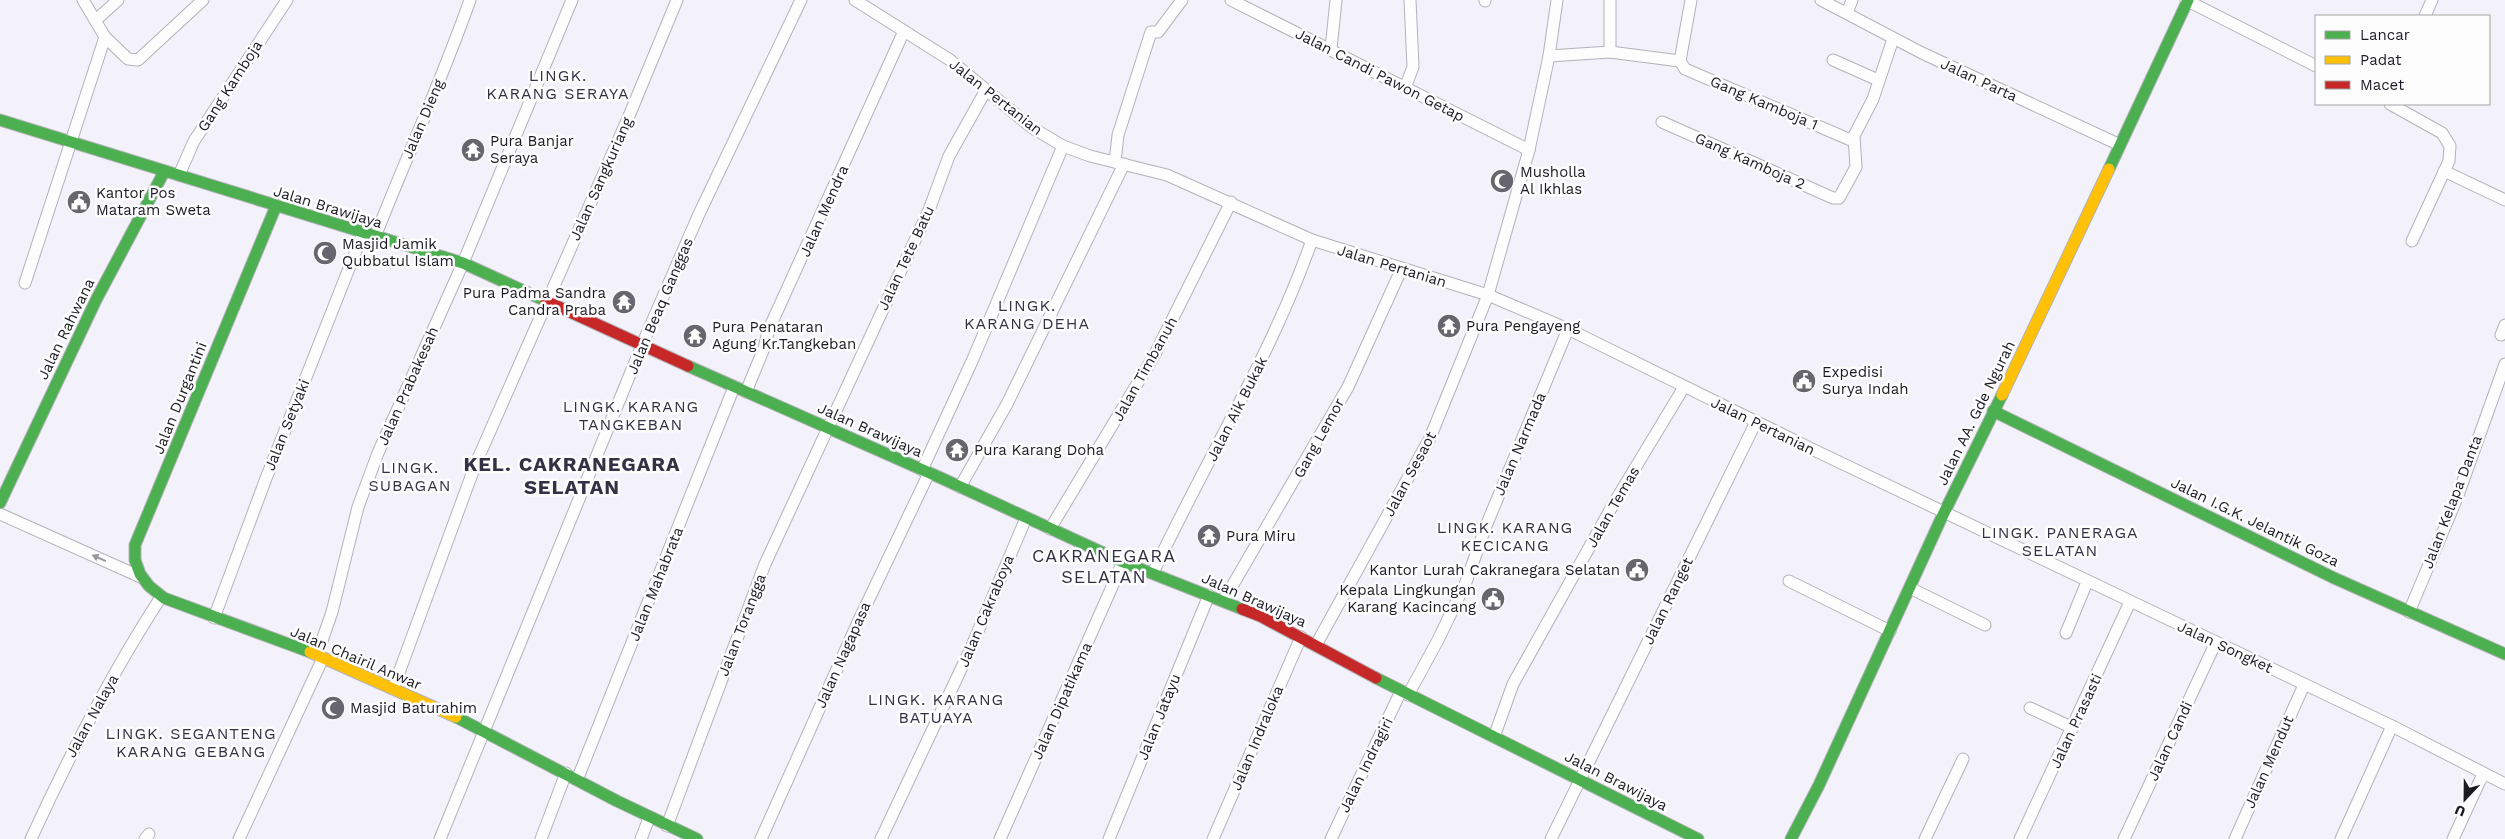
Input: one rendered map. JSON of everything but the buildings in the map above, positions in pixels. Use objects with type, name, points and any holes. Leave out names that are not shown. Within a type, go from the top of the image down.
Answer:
[{"type":"main road","name":"Jalan AA. Gde Ngurah","points":[[1790,839],[1819,785],[1945,511],[2120,145],[2187,0]]},
{"type":"main road","name":"Jalan Brawijaya","points":[[0,120],[463,263],[1123,562],[1224,600],[1301,637],[1405,693],[1698,839]]},
{"type":"main road","name":"Jalan Rahwana","points":[[0,503],[96,300],[164,172]]},
{"type":"main road","name":"Jalan Durgantini","points":[[161,597],[143,578],[137,567],[134,552],[135,545],[276,206]]},
{"type":"main road","name":"Jalan I.G.K. Jelantik Goza","points":[[1993,411],[2334,578],[2505,654]]},
{"type":"main road","name":"Jalan Chairil Anwar","points":[[161,597],[320,656],[483,730],[648,818],[697,839]]},
{"type":"street","points":[[83,0],[104,37],[128,59],[138,60],[203,0]]},
{"type":"street","points":[[96,20],[118,0]]},
{"type":"street","name":"Gang Kamboja","points":[[179,175],[194,141],[288,0]]},
{"type":"street","name":"Jalan Dieng","points":[[375,237],[409,150],[453,50],[470,0]]},
{"type":"street","name":"Jalan Prabakesah","points":[[239,839],[320,656],[358,507],[414,368],[463,263],[572,0]]},
{"type":"street","name":"Jalan Sangkuriang","points":[[546,302],[618,142],[676,0]]},
{"type":"street","name":"Jalan Beaq Ganggas","points":[[440,839],[642,345],[699,214],[801,0]]},
{"type":"street","name":"Jalan Pertanian","points":[[855,0],[950,60],[1031,127],[1063,146],[1167,175],[1231,202],[1312,240],[1401,270],[1488,295],[1568,329],[1756,422],[1945,511]]},
{"type":"street","points":[[960,487],[1007,404],[1119,163],[1118,136],[1151,32],[1158,32],[1182,0]]},
{"type":"street","name":"Jalan Candi Pawon Getap","points":[[1231,0],[1259,16],[1331,49],[1529,150]]},
{"type":"street","points":[[1331,49],[1336,0]]},
{"type":"street","points":[[1405,88],[1413,67],[1410,0]]},
{"type":"street","name":"Jalan Sesaot","points":[[1316,645],[1430,438],[1488,295],[1529,150],[1549,56],[1557,0]]},
{"type":"street","points":[[1610,0],[1610,52]]},
{"type":"street","points":[[1549,56],[1610,52],[1680,61],[1691,0]]},
{"type":"street","name":"Jalan Parta","points":[[1821,0],[1893,39],[2120,145]]},
{"type":"street","points":[[1844,12],[1852,0]]},
{"type":"street","points":[[2187,0],[2315,65]]},
{"type":"street","points":[[2424,15],[2432,0]]},
{"type":"street","name":"Jalan Mendra","points":[[746,392],[764,348],[769,329],[904,31]]},
{"type":"street","points":[[25,283],[104,37]]},
{"type":"street","points":[[1853,141],[1873,99],[1893,39]]},
{"type":"street","points":[[1833,60],[1878,80]]},
{"type":"street","name":"Gang Kamboja 1","points":[[1680,61],[1685,69],[1853,141]]},
{"type":"street","name":"Jalan Tete Batu","points":[[828,428],[929,210],[949,156],[986,90]]},
{"type":"street","points":[[2392,105],[2445,136],[2450,146],[2451,154],[2412,241]]},
{"type":"street","name":"Gang Kamboja 2","points":[[1662,122],[1832,198],[1840,198],[1856,167],[1853,141]]},
{"type":"street","name":"Jalan Nagapasa","points":[[761,839],[926,472],[1063,146]]},
{"type":"street","points":[[2444,171],[2505,200]]},
{"type":"street","name":"Jalan Timbanuh","points":[[1050,529],[1155,354],[1231,202]]},
{"type":"street","name":"Jalan Setyaki","points":[[214,618],[277,448],[363,233]]},
{"type":"street","name":"Jalan Aik Bukak","points":[[1153,574],[1259,367],[1289,302],[1312,240]]},
{"type":"street","name":"Gang Lemor","points":[[1224,600],[1348,387],[1401,270]]},
{"type":"street","points":[[393,689],[476,463],[546,302]]},
{"type":"street","name":"Jalan Narmada","points":[[1405,693],[1438,640],[1466,582],[1486,526],[1568,329]]},
{"type":"street","name":"Jalan Kelapa Danta","points":[[2409,612],[2461,490],[2505,364]]},
{"type":"street","name":"Jalan Mahabrata","points":[[577,780],[734,387]]},
{"type":"street","name":"Jalan Temas","points":[[1494,737],[1513,684],[1614,503],[1684,387]]},
{"type":"street","name":"Jalan Ranget","points":[[1551,839],[1756,422]]},
{"type":"street","name":"Jalan Torangga","points":[[667,826],[765,564],[828,428]]},
{"type":"street","name":"Jalan Songket","points":[[1945,511],[2087,582],[2392,726],[2505,784]]},
{"type":"street","points":[[0,514],[143,578]]},
{"type":"street","name":"Jalan Cakraboya","points":[[881,839],[970,648],[1026,518]]},
{"type":"street","name":"Jalan Dipatikama","points":[[1000,839],[1123,562]]},
{"type":"street","points":[[1789,581],[1890,631]]},
{"type":"street","points":[[2066,632],[2087,582]]},
{"type":"street","points":[[1910,588],[1985,625]]},
{"type":"street","name":"Jalan Jatayu","points":[[1109,839],[1209,595]]},
{"type":"street","name":"Jalan Nalaya","points":[[31,839],[72,752],[132,641],[161,597]]},
{"type":"street","name":"Jalan Prasasti","points":[[2020,839],[2130,602]]},
{"type":"street","name":"Jalan Indraloka","points":[[1213,839],[1301,637]]},
{"type":"street","name":"Jalan Candi","points":[[2124,839],[2216,642]]},
{"type":"street","name":"Jalan Mendut","points":[[2234,839],[2304,684]]},
{"type":"street","name":"Jalan Indragiri","points":[[1332,839],[1405,693]]},
{"type":"street","points":[[2030,708],[2073,728]]},
{"type":"street","points":[[2341,839],[2392,726]]},
{"type":"street","points":[[1925,839],[1963,759]]},
{"type":"street","points":[[541,839],[566,773]]},
{"type":"street","points":[[2453,839],[2483,774]]},
{"type":"street","points":[[641,839],[648,818]]},
{"type":"traffic: fast","points":[[2109,169],[2188,0]]},
{"type":"traffic: fast","points":[[0,120],[463,263],[546,301]]},
{"type":"traffic: fast","points":[[0,503],[96,300],[164,172]]},
{"type":"traffic: fast","points":[[276,206],[135,545],[135,560],[140,574],[149,586],[164,598],[310,652]]},
{"type":"traffic: fast","points":[[688,366],[941,478],[1123,562],[1242,609]]},
{"type":"traffic: fast","points":[[1791,839],[1819,785],[1940,521],[2002,395]]},
{"type":"traffic: fast","points":[[1993,411],[2334,578],[2505,654]]},
{"type":"traffic: fast","points":[[1376,678],[1698,839]]},
{"type":"traffic: fast","points":[[456,717],[617,801],[697,839]]},
{"type":"traffic: slow","points":[[2002,395],[2109,169]]},
{"type":"traffic: slow","points":[[310,652],[456,717]]},
{"type":"traffic: jam","points":[[546,301],[688,366]]},
{"type":"traffic: jam","points":[[1242,609],[1260,616],[1376,678]]},
{"type":"place","name":"Pura Banjar Seraya","points":[[473,150]]},
{"type":"place","name":"Musholla Al Ikhlas","points":[[1502,181]]},
{"type":"place","name":"Kantor Pos Mataram Sweta","points":[[79,202]]},
{"type":"place","name":"Masjid Jamik Qubbatul Islam","points":[[325,253]]},
{"type":"place","name":"Pura Padma Sandra Candra Praba","points":[[624,302]]},
{"type":"place","name":"Pura Pengayeng","points":[[1449,326]]},
{"type":"place","name":"Pura Penataran Agung Kr.Tangkeban","points":[[695,336]]},
{"type":"place","name":"Expedisi Surya Indah","points":[[1804,381]]},
{"type":"place","name":"Pura Karang Doha","points":[[957,450]]},
{"type":"place","name":"Pura Miru","points":[[1209,536]]},
{"type":"place","name":"Kantor Lurah Cakranegara Selatan","points":[[1637,570]]},
{"type":"place","name":"Kepala Lingkungan Karang Kacincang","points":[[1493,599]]},
{"type":"place","name":"Masjid Baturahim","points":[[333,708]]},
{"type":"district","name":"LINGK. KARANG SERAYA","points":[[558,84]]},
{"type":"district","name":"LINGK. KARANG DEHA","points":[[1027,314]]},
{"type":"district","name":"LINGK. KARANG TANGKEBAN","points":[[631,415]]},
{"type":"district","name":"LINGK. SUBAGAN","points":[[410,476]]},
{"type":"district","name":"KEL. CAKRANEGARA SELATAN","points":[[572,476]]},
{"type":"district","name":"LINGK. KARANG KECICANG","points":[[1505,536]]},
{"type":"district","name":"LINGK. PANERAGA SELATAN","points":[[2060,541]]},
{"type":"district","name":"CAKRANEGARA SELATAN","points":[[1104,565]]},
{"type":"district","name":"LINGK. KARANG BATUAYA","points":[[936,708]]},
{"type":"district","name":"LINGK. SEGANTENG KARANG GEBANG","points":[[191,742]]}]
